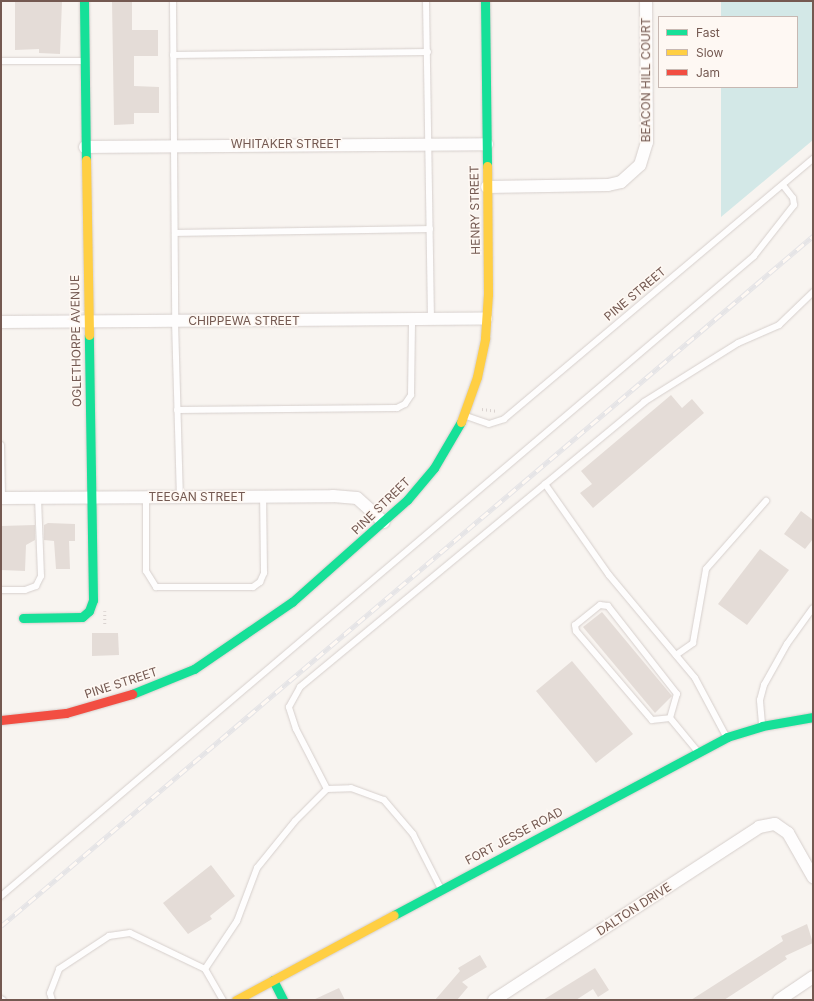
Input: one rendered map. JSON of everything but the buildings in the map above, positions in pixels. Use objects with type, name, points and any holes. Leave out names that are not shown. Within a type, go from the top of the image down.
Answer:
[{"type":"street","name":"OGLETHORPE AVENUE","points":[[23,618],[78,617],[89,611],[93,600],[90,497],[84,1]]},
{"type":"street","name":"HENRY STREET","points":[[464,416],[477,378],[486,319],[487,144],[484,1]]},
{"type":"street","name":"BEACON HILL COURT","points":[[487,187],[608,186],[620,182],[640,166],[648,142],[646,1]]},
{"type":"street","name":"WHITAKER STREET","points":[[85,147],[174,145],[487,144]]},
{"type":"street","name":"CHIPPEWA STREET","points":[[1,322],[412,320],[431,318],[486,319]]},
{"type":"street","name":"PINE STREET","points":[[1,720],[66,713],[122,698],[194,669],[260,626],[384,522],[407,500],[434,468],[464,416]]},
{"type":"street","name":"TEEGAN STREET","points":[[2,498],[263,496],[358,498],[384,522]]},
{"type":"street","name":"FORT JESSE ROAD","points":[[236,1000],[727,737],[762,726],[813,717]]},
{"type":"street","name":"DALTON DRIVE","points":[[494,1000],[759,827],[776,825],[788,833],[813,877]]},
{"type":"street","points":[[778,1000],[813,977]]},
{"type":"street","points":[[273,980],[283,1000]]},
{"type":"lane","points":[[173,1],[176,233],[175,321],[180,497]]},
{"type":"lane","points":[[426,1],[431,318]]},
{"type":"lane","points":[[173,55],[428,52]]},
{"type":"lane","points":[[1,61],[84,61]]},
{"type":"lane","name":"PINE STREET","points":[[464,416],[489,424],[504,419],[813,159]]},
{"type":"lane","points":[[1,896],[754,256],[794,205],[793,198],[783,185]]},
{"type":"lane","points":[[176,233],[430,229]]},
{"type":"lane","points":[[327,789],[296,729],[289,708],[300,688],[644,402],[738,343],[779,325],[813,292]]},
{"type":"lane","points":[[177,410],[397,408],[405,404],[411,395],[412,320]]},
{"type":"lane","points":[[1,445],[2,498]]},
{"type":"lane","points":[[545,484],[609,574],[695,678],[727,737]]},
{"type":"lane","points":[[146,497],[146,570],[156,587],[246,587],[260,582],[264,573],[263,496]]},
{"type":"lane","points":[[1,590],[25,590],[36,586],[41,576],[38,498]]},
{"type":"lane","points":[[676,655],[693,643],[706,569],[766,501]]},
{"type":"lane","points":[[600,605],[608,606],[676,694],[670,718],[652,720],[576,631],[575,625],[600,605]]},
{"type":"lane","points":[[762,726],[760,700],[764,684],[787,644],[813,608]]},
{"type":"lane","points":[[670,718],[698,752]]},
{"type":"lane","points":[[205,970],[237,921],[257,868],[295,821],[327,789],[351,788],[384,800],[413,834],[441,889]]},
{"type":"lane","points":[[52,1000],[50,994],[59,969],[110,936],[130,933],[205,970],[223,1000]]},
{"type":"shaded area","points":[[721,1],[813,1],[813,140],[721,217],[721,88],[798,88],[798,16],[721,16]]},
{"type":"railway","points":[[1,926],[813,236]]},
{"type":"traffic: fast","points":[[84,1],[86,160]]},
{"type":"traffic: fast","points":[[485,1],[487,166]]},
{"type":"traffic: fast","points":[[23,618],[82,617],[89,611],[93,600],[89,335]]},
{"type":"traffic: fast","points":[[132,694],[194,669],[292,602],[407,500],[434,468],[461,422]]},
{"type":"traffic: fast","points":[[394,915],[727,737],[762,726],[813,717]]},
{"type":"traffic: fast","points":[[273,980],[283,1000]]},
{"type":"traffic: slow","points":[[86,160],[89,335]]},
{"type":"traffic: slow","points":[[461,422],[477,377],[485,338],[488,294],[487,166]]},
{"type":"traffic: slow","points":[[236,1000],[394,915]]},
{"type":"traffic: jam","points":[[1,720],[66,713],[132,694]]}]
